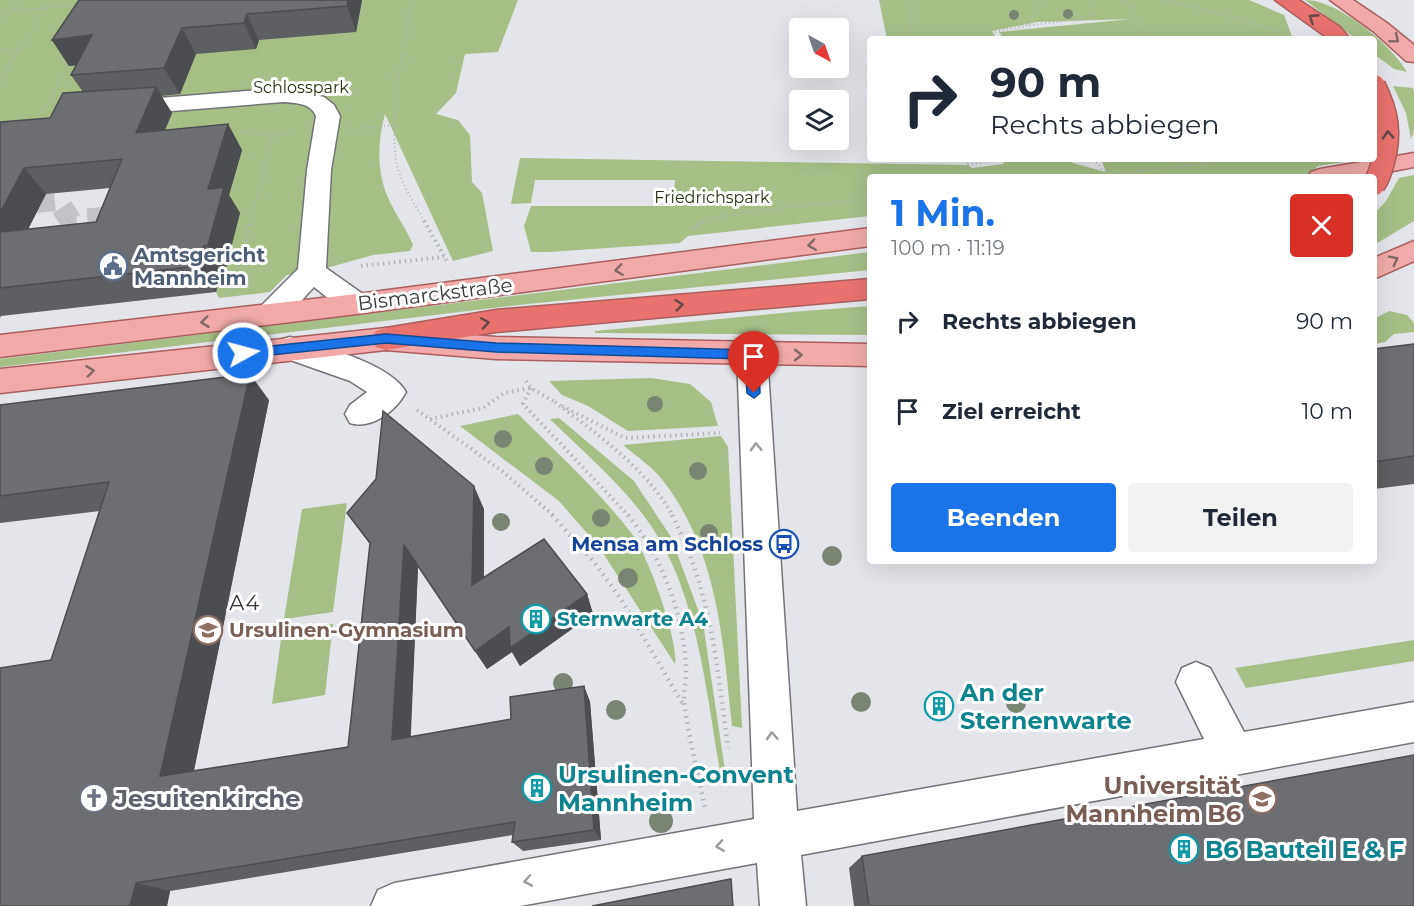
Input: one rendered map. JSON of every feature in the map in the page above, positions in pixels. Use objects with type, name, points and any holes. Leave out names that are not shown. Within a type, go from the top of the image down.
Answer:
[{"type":"highway","points":[[1285,0],[1337,36]]},
{"type":"highway","points":[[1377,92],[1384,105],[1390,142],[1377,180]]},
{"type":"highway","points":[[386,339],[496,321],[867,289]]},
{"type":"main road","points":[[1340,0],[1380,27],[1414,56]]},
{"type":"main road","points":[[1349,0],[1406,23]]},
{"type":"main road","points":[[1337,174],[1414,160]]},
{"type":"main road","name":"Bismarckstraße","points":[[0,346],[357,304],[867,237]]},
{"type":"main road","points":[[1377,268],[1414,250]]},
{"type":"main road","name":"Bismarckstraße","points":[[0,381],[386,339],[496,348],[867,355]]},
{"type":"street","points":[[98,110],[283,95],[303,97],[327,108],[328,116],[319,170],[312,272],[269,315]]},
{"type":"street","points":[[312,272],[357,304]]},
{"type":"street","points":[[290,348],[361,373],[390,392],[361,414]]},
{"type":"street","points":[[752,354],[741,423],[783,906]]},
{"type":"street","points":[[1196,681],[1234,755]]},
{"type":"street","points":[[394,906],[1414,723]]},
{"type":"path","points":[[0,24],[20,0]]},
{"type":"path","points":[[73,6],[77,0]]},
{"type":"path","points":[[412,0],[405,32],[395,125],[396,162],[402,181],[448,263]]},
{"type":"path","points":[[911,36],[912,0]]},
{"type":"path","points":[[1029,25],[1036,10],[1046,0]]},
{"type":"path","points":[[995,32],[1093,15],[1091,0]]},
{"type":"path","points":[[1126,0],[1151,36]]},
{"type":"path","points":[[1164,0],[1230,16],[1286,35]]},
{"type":"path","points":[[12,11],[82,5]]},
{"type":"path","points":[[0,80],[46,8]]},
{"type":"path","points":[[0,51],[19,50]]},
{"type":"path","points":[[36,127],[74,53]]},
{"type":"path","points":[[228,131],[281,135]]},
{"type":"path","points":[[230,297],[258,198],[272,136]]},
{"type":"path","points":[[959,174],[968,165],[983,162]]},
{"type":"path","points":[[1096,162],[1106,174]]},
{"type":"path","points":[[1115,174],[1215,162]]},
{"type":"path","points":[[312,272],[444,257]]},
{"type":"path","points":[[526,381],[531,388],[555,402],[625,438],[741,423]]},
{"type":"path","points":[[430,419],[483,408],[504,393],[531,388]]},
{"type":"path","points":[[531,388],[523,404],[614,498],[640,531],[659,565],[678,613],[686,668],[684,706],[705,809],[710,848]]},
{"type":"path","points":[[390,392],[515,480],[548,511],[590,558],[633,619],[669,685],[684,706]]},
{"type":"path","points":[[555,402],[624,457],[652,487],[683,534],[699,572],[707,604],[729,754]]},
{"type":"green space","name":"Schlosspark","points":[[0,0],[518,0],[498,52],[465,54],[456,93],[436,114],[458,120],[470,135],[472,182],[482,193],[493,251],[453,261],[385,114],[379,148],[380,171],[386,193],[413,245],[410,251],[373,255],[312,272],[287,275],[270,292],[219,298],[216,292],[240,214],[0,150]]},
{"type":"green space","points":[[879,0],[1249,0],[1284,15],[1292,36],[1002,36],[999,32],[1131,19],[1037,22],[992,31],[995,36],[886,36]]},
{"type":"green space","points":[[1305,0],[1333,7],[1348,15],[1375,36],[1352,36]]},
{"type":"green space","points":[[1377,38],[1407,72],[1394,69],[1377,56]]},
{"type":"green space","points":[[1393,86],[1413,88],[1414,131],[1411,139],[1406,113]]},
{"type":"green space","name":"Friedrichspark","points":[[520,158],[968,165],[972,168],[1004,164],[1003,162],[1072,162],[1106,172],[1102,162],[1345,162],[1318,166],[1310,174],[867,174],[867,216],[688,236],[680,243],[549,252],[531,252],[524,226],[531,206],[673,206],[675,180],[535,180],[531,203],[511,204]]},
{"type":"green space","points":[[1414,175],[1414,221],[1377,243],[1377,211],[1386,201],[1399,178]]},
{"type":"green space","points":[[867,252],[867,270],[518,305],[0,367],[0,359]]},
{"type":"green space","points":[[867,306],[867,335],[595,333],[595,331]]},
{"type":"green space","points":[[1389,311],[1407,315],[1414,323],[1414,332],[1394,334],[1385,342],[1377,343],[1377,317]]},
{"type":"green space","points":[[651,378],[690,384],[711,402],[718,426],[628,431],[588,406],[562,395],[549,381]]},
{"type":"green space","points":[[518,414],[592,487],[632,534],[646,559],[661,598],[672,637],[675,664],[599,547],[559,501],[460,426]]},
{"type":"green space","points":[[559,418],[634,481],[671,537],[703,623],[726,777],[721,777],[706,683],[692,619],[670,559],[655,532],[632,501],[550,419]]},
{"type":"green space","points":[[721,436],[728,447],[742,728],[732,726],[721,630],[707,568],[696,538],[682,509],[664,482],[623,445]]},
{"type":"green space","points":[[347,503],[333,612],[284,619],[302,509]]},
{"type":"green space","points":[[333,624],[325,695],[272,704],[282,632]]},
{"type":"green space","points":[[1414,640],[1414,661],[1246,688],[1235,668]]},
{"type":"building","points":[[79,0],[348,0],[347,6],[247,14],[244,23],[182,28],[164,68],[71,75],[92,35],[52,40]]},
{"type":"building","points":[[156,87],[136,133],[228,124],[208,189],[224,187],[208,245],[204,246],[199,266],[0,288],[0,232],[96,222],[122,159],[24,168],[0,213],[0,122],[50,118],[63,93]]},
{"type":"building","points":[[1414,344],[1414,456],[1377,462],[1377,349]]},
{"type":"building","points":[[250,374],[160,776],[348,747],[370,543],[347,513],[376,479],[383,411],[474,486],[472,585],[544,539],[587,594],[510,648],[509,627],[475,651],[404,545],[392,740],[511,719],[510,697],[584,686],[594,830],[512,842],[515,822],[136,883],[130,906],[0,906],[0,668],[51,660],[109,482],[0,496],[0,405]]},
{"type":"building","name":"Universität Mannheim B6","points":[[1414,755],[1414,906],[869,906],[862,856]]},
{"type":"building","points":[[731,879],[733,906],[592,906]]},
{"type":"tunnel","points":[[0,205],[57,200],[71,221],[134,215]]},
{"type":"place","name":"Amtsgericht Mannheim","points":[[113,266]]},
{"type":"place","name":"Mensa am Schloss","points":[[784,544]]},
{"type":"place","name":"Sternwarte A4","points":[[536,619]]},
{"type":"place","name":"Ursulinen-Gymnasium","points":[[208,630]]},
{"type":"place","name":"An der Sternenwarte","points":[[939,706]]},
{"type":"place","name":"Ursulinen-Convent Mannheim","points":[[537,788]]},
{"type":"place","name":"Jesuitenkirche","points":[[94,798]]},
{"type":"place","name":"Universität Mannheim B6","points":[[1262,799]]},
{"type":"place","name":"B6 Bauteil E & F","points":[[1184,849]]},
{"type":"district","name":"A4","points":[[245,602]]},
{"type":"route","points":[[243,353],[386,339],[496,348],[752,354],[754,393]]}]
